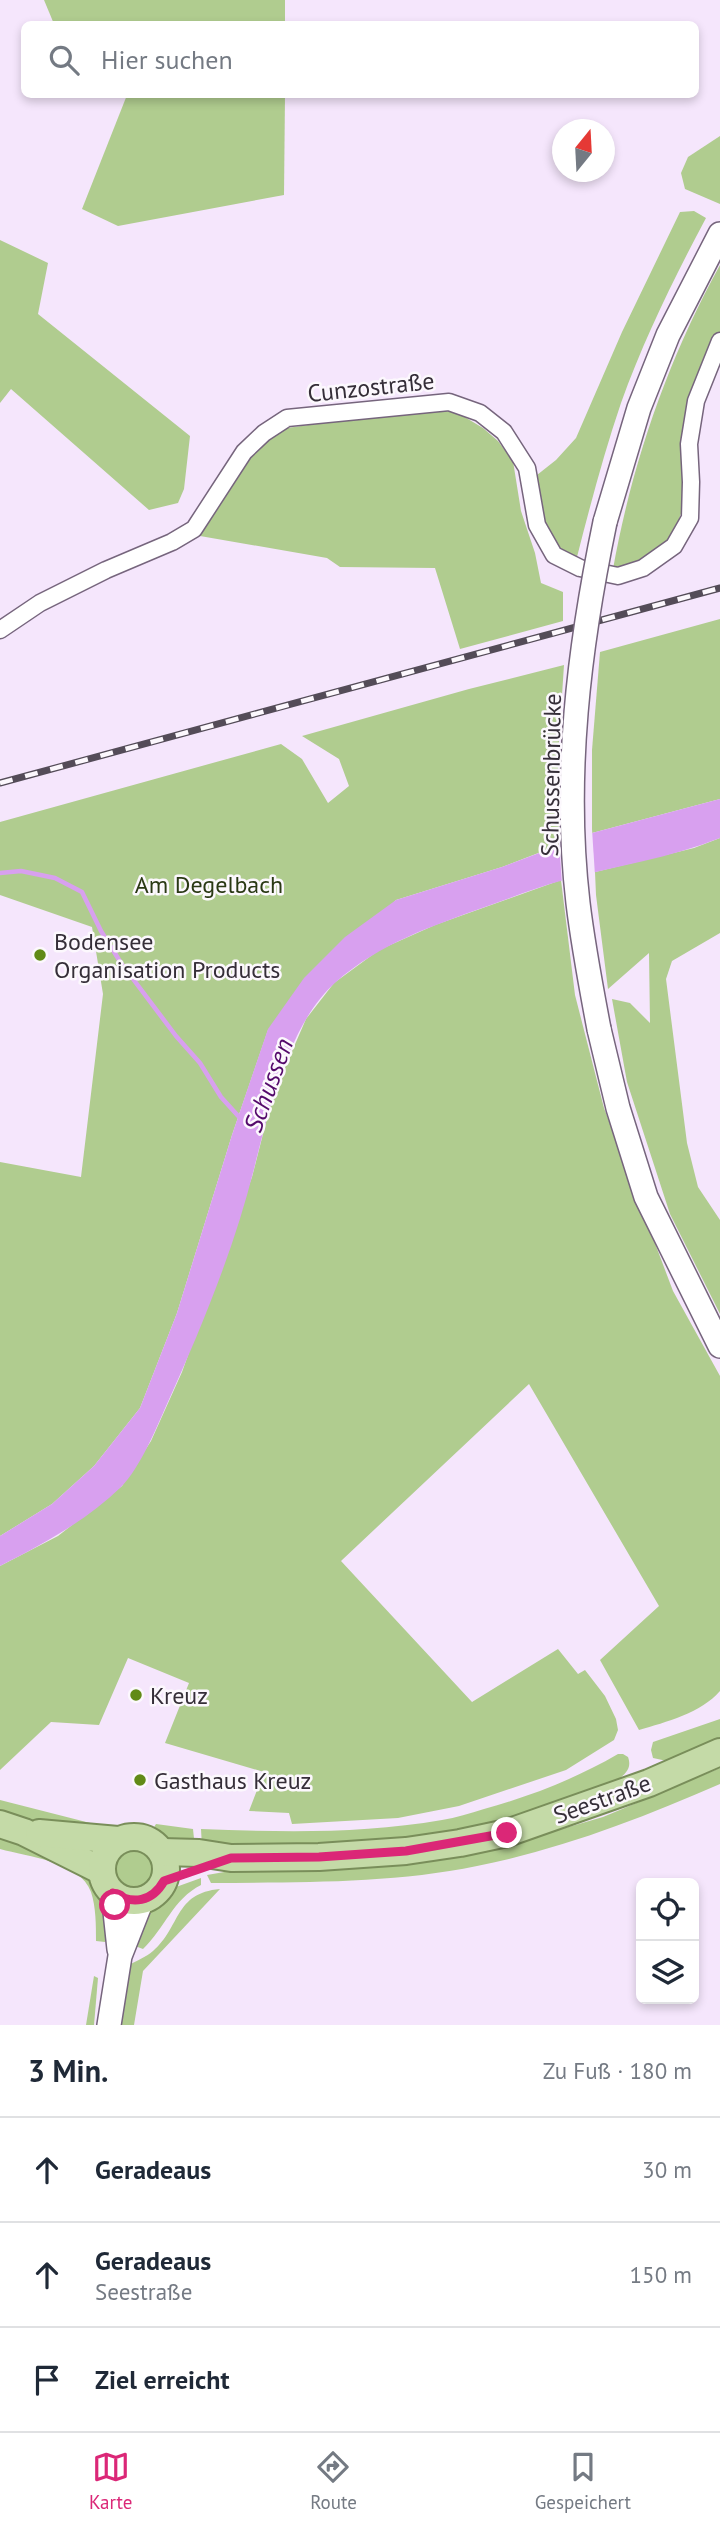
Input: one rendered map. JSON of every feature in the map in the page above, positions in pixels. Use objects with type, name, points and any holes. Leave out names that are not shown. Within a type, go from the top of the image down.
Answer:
[{"type":"main road","name":"Seestraße","points":[[162,1852],[199,1853],[231,1858],[319,1857],[406,1851],[507,1833],[649,1783],[720,1752]]},
{"type":"main road","points":[[12,1828],[118,1840],[141,1837],[156,1844],[162,1852],[166,1862],[164,1881],[159,1890],[142,1900],[132,1901],[107,1882],[12,1828]]},
{"type":"main road","points":[[107,1882],[104,1855],[118,1840]]},
{"type":"main road","name":"Seestraße","points":[[164,1881],[231,1858]]},
{"type":"street","name":"Schussenbrücke","points":[[720,234],[668,335],[639,408],[605,522],[581,661],[573,787],[578,902],[599,1029],[618,1108],[646,1197],[720,1346]]},
{"type":"street","name":"Cunzostraße","points":[[0,630],[40,603],[106,570],[172,542],[194,529],[244,452],[264,433],[287,418],[449,402],[480,413],[504,432],[527,468],[537,525],[554,555],[580,568],[618,576],[643,568],[674,546],[690,518],[688,444],[696,401],[720,341]]},
{"type":"street","points":[[107,1882],[120,1956]]},
{"type":"street","points":[[109,2025],[120,1956],[142,1900]]},
{"type":"green space","points":[[44,0],[285,0],[285,21],[53,21]]},
{"type":"green space","points":[[126,98],[285,98],[284,195],[118,226],[82,209]]},
{"type":"green space","points":[[720,136],[720,204],[685,189],[681,173],[688,157]]},
{"type":"green space","points":[[694,211],[706,218],[660,309],[630,379],[603,460],[577,557],[556,544],[549,534],[541,512],[537,475],[556,460],[576,438],[622,332],[680,212]]},
{"type":"green space","points":[[0,240],[48,263],[38,314],[190,436],[184,489],[178,503],[149,510],[11,389],[0,403]]},
{"type":"green space","points":[[720,265],[720,333],[708,357],[685,501],[680,516],[675,529],[661,548],[641,560],[613,569],[630,490],[654,412],[684,337]]},
{"type":"green space","points":[[428,408],[458,413],[483,428],[498,441],[513,461],[521,511],[535,553],[541,583],[563,592],[563,621],[460,649],[435,568],[340,567],[327,558],[200,536],[256,450],[280,429]]},
{"type":"green space","points":[[720,619],[720,799],[592,833],[592,750],[600,652]]},
{"type":"green space","name":"Am Degelbach","points":[[564,665],[558,756],[559,845],[502,867],[396,900],[268,1030],[232,1135],[177,1313],[140,1408],[94,1466],[52,1504],[0,1536],[0,1162],[81,1177],[103,994],[92,927],[0,895],[0,822],[281,744],[302,759],[328,803],[349,786],[339,759],[302,736]]},
{"type":"green space","points":[[720,838],[720,933],[672,961],[666,979],[687,1143],[698,1187],[720,1220],[720,1314],[670,1214],[627,1082],[612,999],[630,1003],[650,1023],[649,953],[608,989],[595,872],[694,848]]},
{"type":"green space","points":[[561,880],[575,995],[604,1108],[673,1291],[720,1376],[720,1691],[693,1711],[639,1730],[600,1660],[659,1606],[529,1384],[341,1561],[472,1702],[558,1649],[578,1674],[585,1670],[605,1696],[616,1719],[618,1730],[614,1740],[566,1770],[459,1806],[398,1818],[292,1824],[289,1813],[249,1811],[264,1772],[165,1743],[189,1683],[128,1658],[99,1725],[51,1722],[0,1770],[0,1566],[58,1536],[122,1486],[151,1441],[182,1372],[252,1177],[273,1095],[306,1019],[334,983],[379,950],[435,925]]},
{"type":"green space","points":[[720,1719],[720,1737],[667,1761],[653,1758],[653,1742]]},
{"type":"green space","points":[[618,1754],[628,1757],[629,1767],[618,1780],[510,1818],[451,1834],[401,1841],[202,1847],[201,1829],[352,1830],[412,1825],[452,1818],[552,1786]]},
{"type":"green space","points":[[720,1768],[720,1784],[661,1809],[571,1842],[477,1866],[411,1876],[344,1881],[211,1883],[207,1875],[253,1867],[534,1837],[603,1817]]},
{"type":"green space","points":[[0,1800],[98,1825],[52,1825],[0,1813]]},
{"type":"green space","points":[[156,1824],[193,1829],[195,1848],[169,1842],[153,1829]]},
{"type":"green space","points":[[0,1836],[89,1874],[99,1888],[105,1905],[108,1925],[105,1942],[96,1941],[94,1904],[85,1882],[65,1867],[0,1849]]},
{"type":"green space","points":[[135,1844],[152,1851],[159,1868],[152,1885],[135,1892],[118,1885],[111,1868],[118,1851]]},
{"type":"green space","points":[[201,1878],[201,1885],[183,1898],[151,1941],[143,1949],[135,1946],[146,1912],[176,1887]]},
{"type":"green space","points":[[220,1889],[143,1971],[134,2025],[120,2025],[129,1965],[150,1953],[162,1942],[180,1912],[194,1897]]},
{"type":"green space","points":[[94,1976],[98,1978],[94,2025],[86,2025]]},
{"type":"water","name":"Schussen","points":[[720,799],[720,838],[662,856],[554,883],[426,929],[370,957],[336,982],[320,999],[305,1020],[283,1069],[227,1259],[192,1347],[141,1459],[121,1487],[93,1511],[0,1566],[0,1536],[52,1504],[94,1466],[140,1408],[177,1313],[268,1029],[304,978],[345,937],[396,900],[502,867],[592,833]]},
{"type":"pier","points":[[592,829],[595,876],[562,884],[559,841]]},
{"type":"waterway","name":"Schussen","points":[[0,873],[21,871],[55,878],[82,892],[101,931],[121,963],[200,1063],[221,1097],[240,1118]]},
{"type":"railway","points":[[0,783],[720,588]]},
{"type":"place","name":"Bodensee Organisation Products","points":[[40,955]]},
{"type":"place","name":"Kreuz","points":[[136,1695]]},
{"type":"place","name":"Gasthaus Kreuz","points":[[140,1780]]},
{"type":"route","points":[[115,1905],[113,1893],[122,1899],[142,1900],[159,1890],[164,1881],[231,1858],[319,1857],[406,1851],[507,1833]]}]
